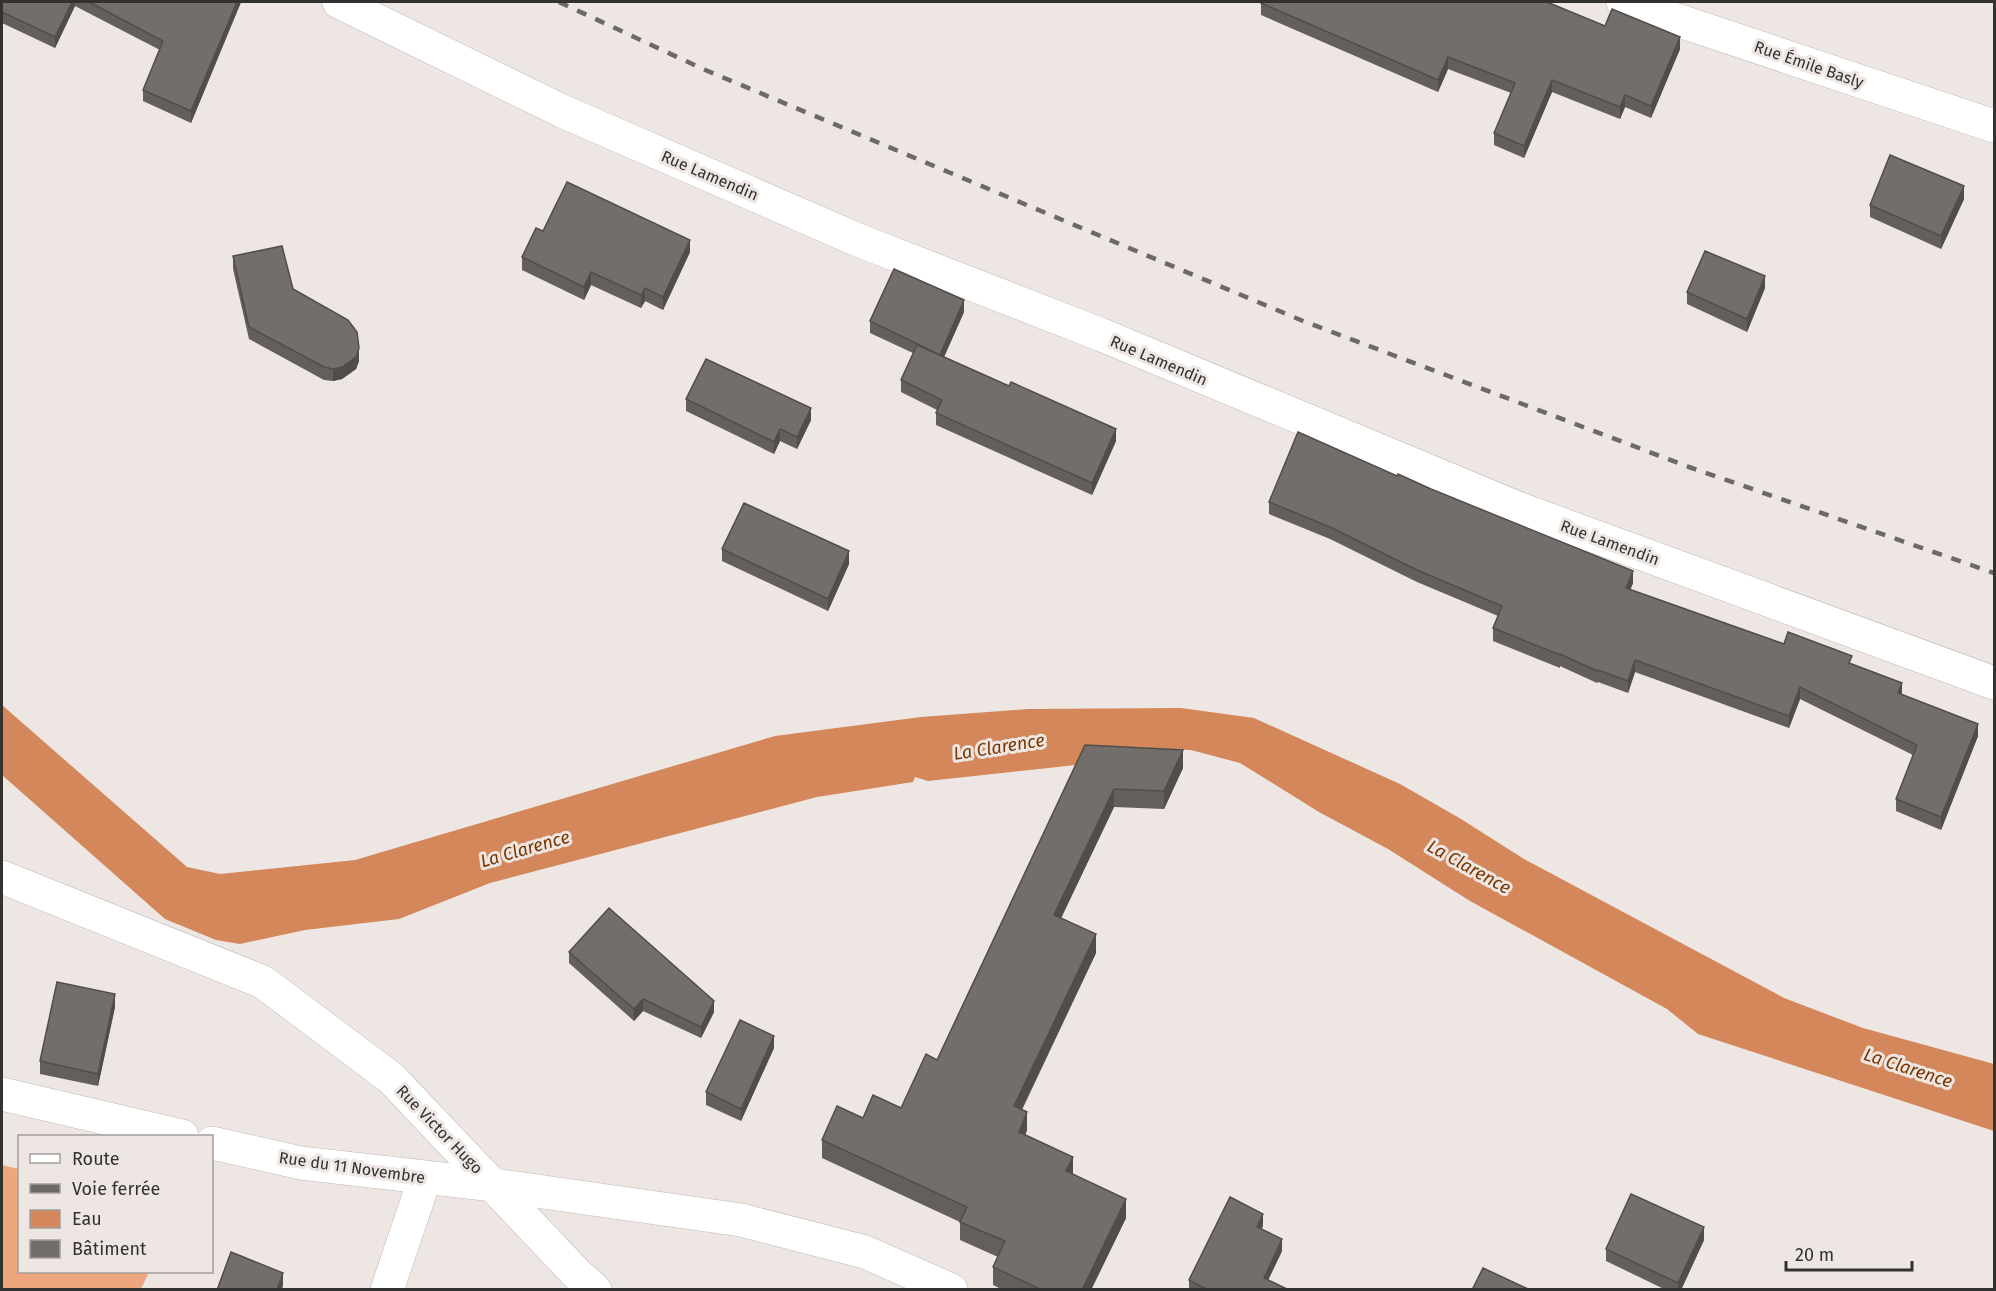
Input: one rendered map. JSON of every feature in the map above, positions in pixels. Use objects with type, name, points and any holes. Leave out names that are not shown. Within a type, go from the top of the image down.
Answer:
[{"type":"street","name":"Rue Lamendin","points":[[339,2],[562,111],[858,240],[1102,335],[1520,509],[1995,683]]},
{"type":"street","name":"Rue Émile Basly","points":[[1623,2],[1995,126]]},
{"type":"street","name":"Rue Victor Hugo","points":[[2,877],[262,982],[391,1078],[494,1185],[741,1220],[865,1252],[951,1290]]},
{"type":"street","points":[[2,1094],[174,1135]]},
{"type":"street","name":"Rue du 11 Novembre","points":[[213,1143],[301,1163],[494,1185]]},
{"type":"street","points":[[387,1290],[425,1178]]},
{"type":"street","points":[[494,1185],[578,1275],[595,1290]]},
{"type":"shaded area","points":[[2,1165],[18,1169],[18,1273],[149,1273],[141,1289],[2,1289]]},
{"type":"water","name":"La Clarence","points":[[2,705],[187,867],[220,874],[355,860],[775,736],[921,717],[1028,709],[1181,708],[1254,718],[1400,784],[1524,859],[1784,998],[1863,1028],[1994,1064],[1994,1131],[1698,1034],[1667,1009],[1470,901],[1388,849],[1319,812],[1240,763],[1191,750],[1093,746],[1085,764],[928,781],[915,777],[913,782],[817,797],[490,883],[399,919],[305,930],[240,944],[216,940],[165,919],[2,775]]},
{"type":"building","points":[[2,2],[72,2],[55,37],[2,12]]},
{"type":"building","points":[[89,2],[237,2],[191,111],[143,90],[163,41]]},
{"type":"building","points":[[1262,2],[1547,2],[1605,26],[1612,9],[1680,37],[1651,106],[1625,95],[1620,107],[1552,80],[1524,146],[1494,133],[1515,83],[1448,57],[1438,80]]},
{"type":"building","points":[[1890,155],[1964,186],[1941,236],[1870,205]]},
{"type":"building","points":[[567,182],[690,240],[663,297],[645,288],[641,295],[591,272],[584,287],[522,257],[536,228],[543,231]]},
{"type":"building","points":[[282,246],[293,289],[348,320],[357,332],[359,348],[356,357],[342,367],[333,369],[324,367],[249,327],[233,256]]},
{"type":"building","points":[[1705,251],[1765,276],[1747,319],[1687,292]]},
{"type":"building","points":[[894,269],[964,300],[940,355],[870,321]]},
{"type":"building","points":[[917,345],[1009,386],[1011,382],[1116,429],[1092,483],[936,413],[942,400],[901,380]]},
{"type":"building","points":[[706,359],[811,408],[797,437],[780,429],[774,442],[686,399]]},
{"type":"building","points":[[1298,432],[1397,476],[1398,474],[1633,571],[1626,588],[1784,644],[1788,632],[1852,656],[1849,663],[1902,683],[1898,693],[1978,724],[1941,817],[1896,799],[1917,745],[1800,687],[1789,716],[1635,660],[1628,681],[1597,671],[1493,628],[1502,606],[1417,570],[1330,527],[1269,502]]},
{"type":"building","points":[[744,503],[849,551],[828,599],[722,549]]},
{"type":"building","points":[[1085,745],[1183,750],[1164,791],[1114,789],[1054,915],[1096,934],[1014,1106],[1027,1112],[1019,1132],[1073,1157],[1066,1171],[1126,1199],[1082,1290],[1042,1290],[993,1267],[1005,1241],[960,1222],[967,1207],[822,1140],[837,1106],[863,1118],[873,1095],[901,1108],[926,1054],[937,1060]]},
{"type":"building","points":[[609,908],[714,1001],[701,1027],[643,999],[634,1009],[569,952]]},
{"type":"building","points":[[57,982],[115,994],[98,1074],[40,1061]]},
{"type":"building","points":[[740,1020],[774,1036],[741,1109],[706,1092]]},
{"type":"building","points":[[1631,1194],[1704,1227],[1678,1283],[1606,1249]]},
{"type":"building","points":[[1230,1197],[1263,1214],[1257,1227],[1282,1239],[1264,1278],[1289,1290],[1208,1290],[1189,1280]]},
{"type":"building","points":[[231,1252],[283,1273],[277,1290],[217,1290]]},
{"type":"building","points":[[1483,1268],[1528,1289],[1472,1290]]},
{"type":"railway","points":[[559,2],[703,69],[1303,321],[1689,467],[1994,573]]}]
